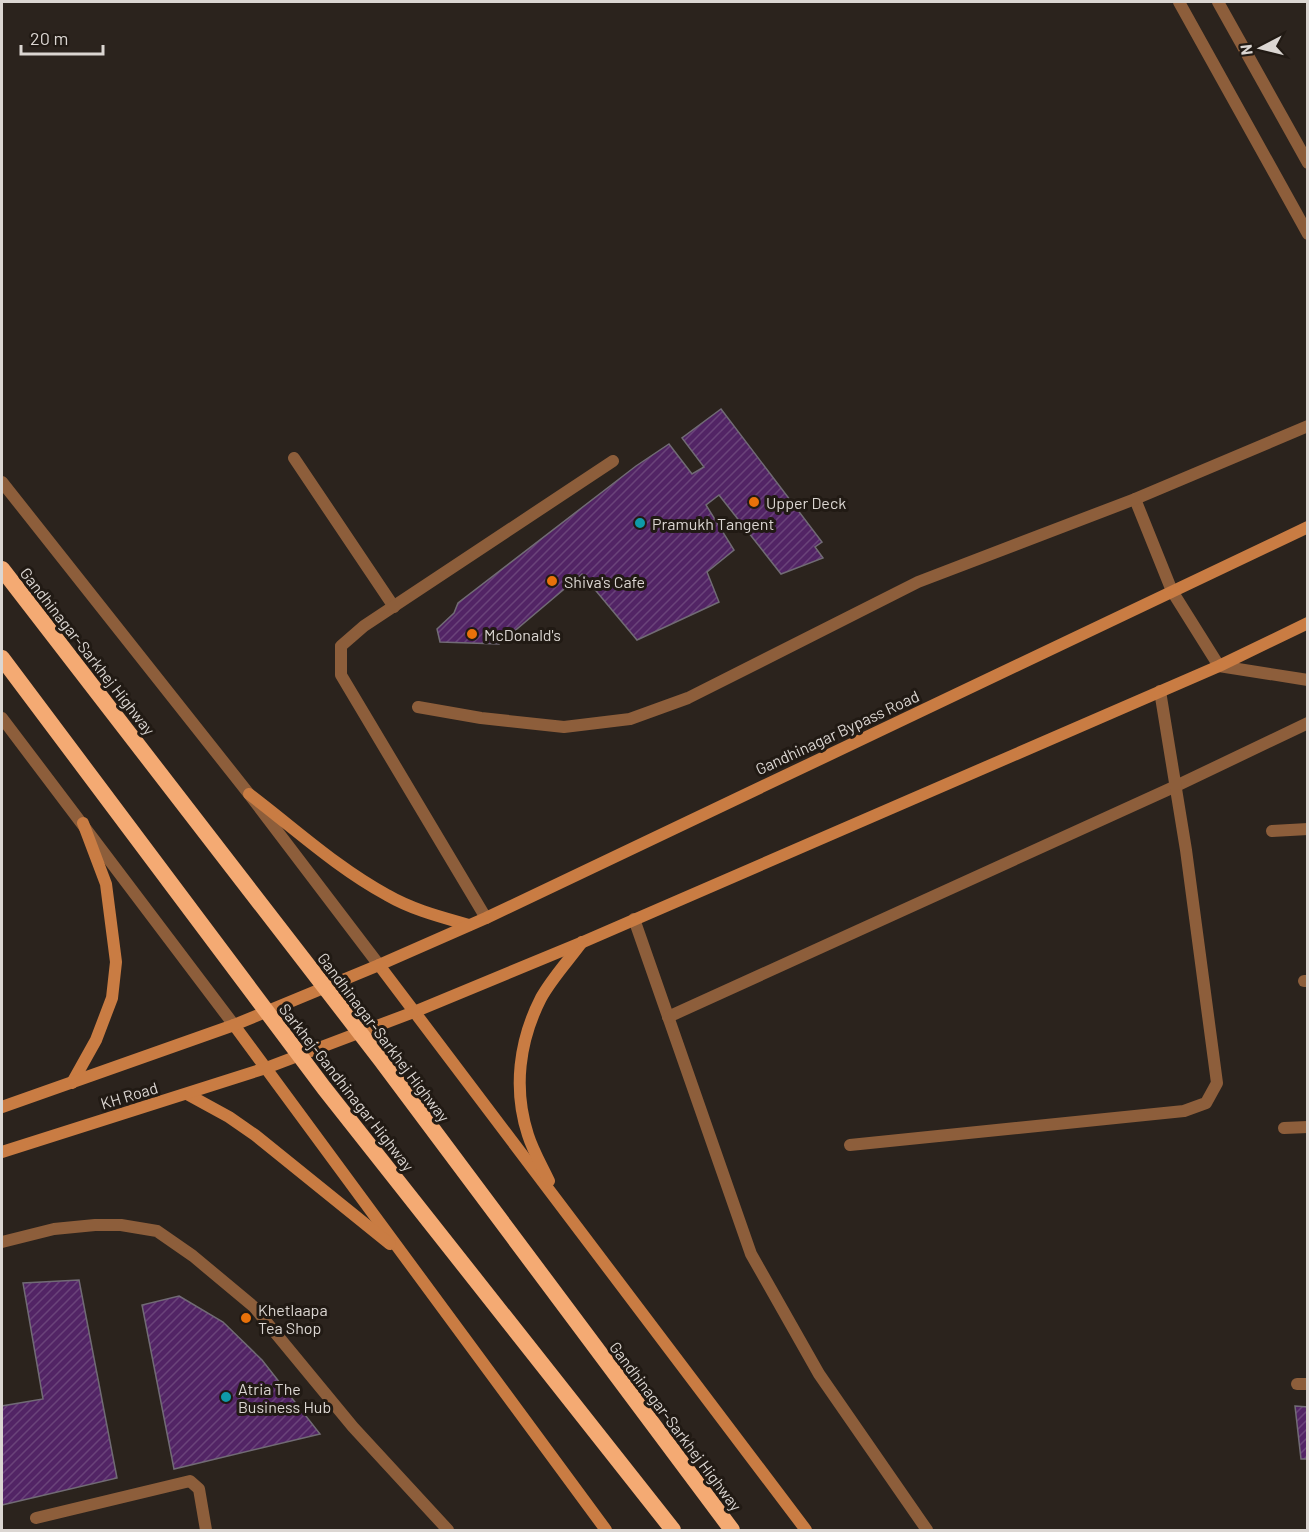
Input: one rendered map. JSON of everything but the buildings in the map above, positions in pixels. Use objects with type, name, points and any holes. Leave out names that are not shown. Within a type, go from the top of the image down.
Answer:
[{"type":"highway","name":"Gandhinagar-Sarkhej Highway","points":[[2,569],[381,1060],[732,1530]]},
{"type":"highway","name":"Sarkhej-Gandhinagar Highway","points":[[2,658],[324,1088],[673,1530]]},
{"type":"main road","name":"Gandhinagar Bypass Road","points":[[379,965],[486,918],[1308,527]]},
{"type":"main road","points":[[414,1012],[583,942],[1219,666],[1308,623]]},
{"type":"main road","points":[[249,794],[355,876],[388,896],[425,912],[469,925]]},
{"type":"main road","points":[[72,1083],[96,1040],[112,998],[116,962],[106,884],[83,823]]},
{"type":"main road","points":[[558,1202],[528,1136],[521,1102],[519,1066],[527,1032],[542,996],[583,942]]},
{"type":"main road","points":[[379,965],[806,1530]]},
{"type":"main road","name":"KH Road","points":[[2,1107],[234,1026],[379,965]]},
{"type":"main road","name":"KH Road","points":[[2,1152],[266,1068],[414,1012]]},
{"type":"main road","points":[[234,1026],[606,1530]]},
{"type":"main road","points":[[187,1094],[229,1117],[255,1135],[402,1254]]},
{"type":"street","points":[[1179,2],[1308,234]]},
{"type":"street","points":[[1218,2],[1308,164]]},
{"type":"street","points":[[418,707],[481,718],[564,728],[630,719],[688,698],[918,582],[1135,499],[1308,426]]},
{"type":"street","points":[[294,458],[394,607]]},
{"type":"street","points":[[486,918],[341,675],[341,646],[364,626],[613,460]]},
{"type":"street","points":[[2,482],[249,794],[379,965]]},
{"type":"street","points":[[1135,499],[1172,591],[1219,666],[1308,680]]},
{"type":"street","points":[[850,1145],[1184,1111],[1206,1103],[1217,1083],[1161,691]]},
{"type":"street","points":[[2,718],[234,1026]]},
{"type":"street","points":[[668,1017],[1176,786],[1308,723]]},
{"type":"street","points":[[1272,831],[1308,829]]},
{"type":"street","points":[[634,919],[752,1254],[819,1374],[927,1530]]},
{"type":"street","points":[[1284,1128],[1308,1127]]},
{"type":"street","points":[[2,1242],[54,1229],[94,1225],[121,1225],[157,1231],[193,1256],[254,1307],[353,1426],[448,1530]]},
{"type":"street","points":[[36,1518],[190,1481],[199,1489],[206,1530]]},
{"type":"place","name":"Upper Deck","points":[[754,502]]},
{"type":"place","name":"Pramukh Tangent","points":[[640,523]]},
{"type":"place","name":"Shiva's Cafe","points":[[552,581]]},
{"type":"place","name":"McDonald's","points":[[472,634]]},
{"type":"place","name":"Khetlaapa Tea Shop","points":[[246,1318]]},
{"type":"place","name":"Atria The Business Hub","points":[[226,1397]]}]
